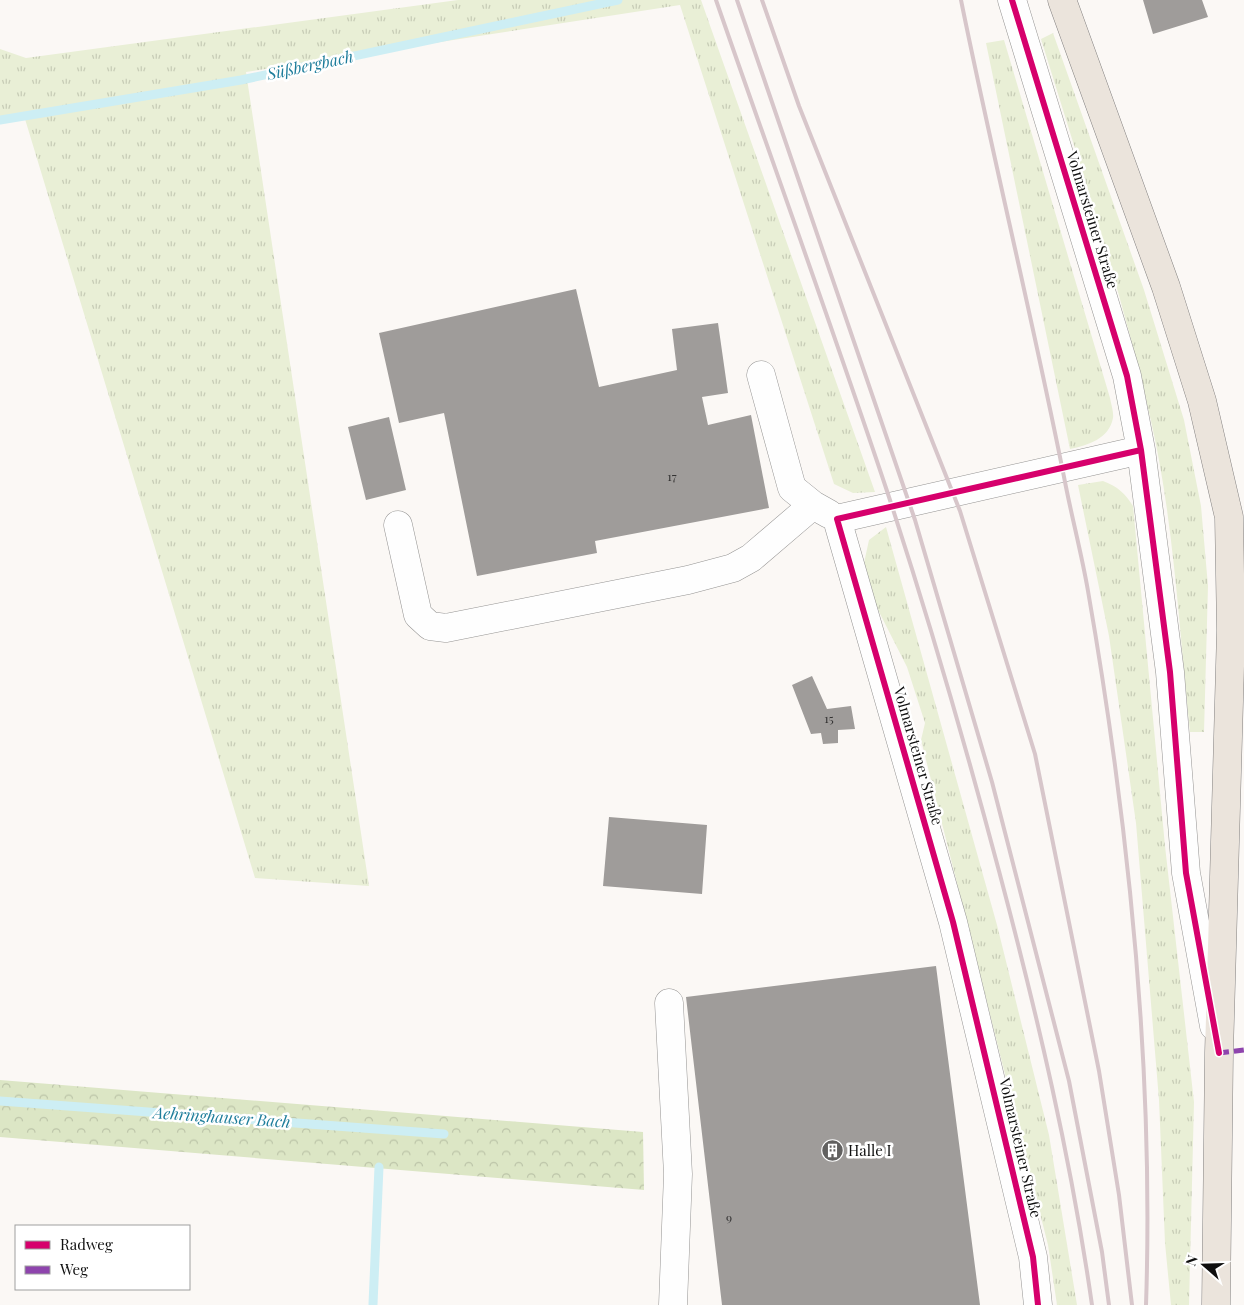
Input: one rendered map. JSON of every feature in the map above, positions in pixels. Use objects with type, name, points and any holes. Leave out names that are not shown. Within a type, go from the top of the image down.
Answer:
[{"type":"main road","name":"Volmarsteiner Straße","points":[[1062,0],[1166,287],[1199,391],[1229,517],[1231,631],[1219,1053],[1216,1305]]},
{"type":"street","name":"Volmarsteiner Straße","points":[[1012,0],[1127,376],[1141,450],[1170,672],[1186,873],[1219,1053]]},
{"type":"street","points":[[762,376],[792,488],[814,505],[837,519],[1141,450]]},
{"type":"street","points":[[398,525],[418,615],[430,626],[446,628],[688,580],[733,568],[751,558],[814,505]]},
{"type":"street","name":"Volmarsteiner Straße","points":[[837,519],[953,922],[1033,1257],[1038,1305]]},
{"type":"street","points":[[670,1003],[678,1174],[673,1305]]},
{"type":"green space","points":[[458,0],[701,0],[875,492],[853,493],[834,484],[680,5],[246,72],[369,886],[255,878],[25,119],[0,122],[0,49],[26,58]]},
{"type":"green space","points":[[1053,33],[1144,290],[1184,420],[1201,506],[1208,586],[1204,732],[1190,732],[1171,537],[1151,421],[1114,277],[1041,39]]},
{"type":"green space","points":[[1004,40],[1113,411],[1111,425],[1102,436],[1090,443],[1070,449],[986,43]]},
{"type":"green space","points":[[1103,481],[1121,491],[1133,506],[1165,846],[1194,1102],[1189,1305],[1171,1305],[1165,1243],[1159,1100],[1136,823],[1109,636],[1078,485]]},
{"type":"green space","points":[[886,527],[997,925],[1049,1135],[1077,1305],[1057,1305],[1048,1245],[921,740],[925,723],[907,667],[872,598],[864,563],[869,540]]},
{"type":"green space","points":[[0,1080],[643,1132],[644,1190],[0,1137]]},
{"type":"building","points":[[1143,0],[1202,0],[1208,17],[1153,34]]},
{"type":"building","points":[[576,289],[599,387],[677,370],[672,329],[718,323],[728,393],[702,397],[708,425],[751,415],[769,508],[595,541],[597,553],[477,576],[444,413],[399,423],[379,333]]},
{"type":"building","points":[[389,417],[406,490],[366,500],[348,427]]},
{"type":"building","points":[[812,676],[827,709],[851,706],[855,729],[838,730],[838,743],[823,744],[821,733],[811,734],[792,685]]},
{"type":"building","points":[[609,817],[707,825],[702,894],[603,886]]},
{"type":"building","name":"Halle I","points":[[936,966],[980,1305],[722,1305],[686,997]]},
{"type":"waterway","name":"Süßbergbach","points":[[0,120],[241,80],[618,0]]},
{"type":"waterway","name":"Aehringhauser Bach","points":[[0,1101],[444,1134]]},
{"type":"waterway","points":[[373,1304],[379,1167]]},
{"type":"railway","points":[[716,0],[887,491],[959,727],[999,871],[1040,1032],[1074,1195],[1092,1305]]},
{"type":"railway","points":[[737,0],[915,520],[992,782],[1069,1081],[1102,1252],[1109,1305]]},
{"type":"railway","points":[[762,0],[799,106],[960,511],[1035,754],[1099,1071],[1119,1195],[1132,1305]]},
{"type":"railway","points":[[961,0],[1083,565],[1103,679],[1126,857],[1142,1036],[1146,1126],[1146,1305]]},
{"type":"marked path","points":[[1219,1053],[1244,1050]]},
{"type":"cycle path","points":[[1012,0],[1127,376],[1141,450],[837,519],[953,922],[1033,1257],[1038,1305]]},
{"type":"cycle path","points":[[1141,450],[1170,672],[1186,873],[1219,1053]]},
{"type":"place","name":"Halle I","points":[[832,1151]]}]
